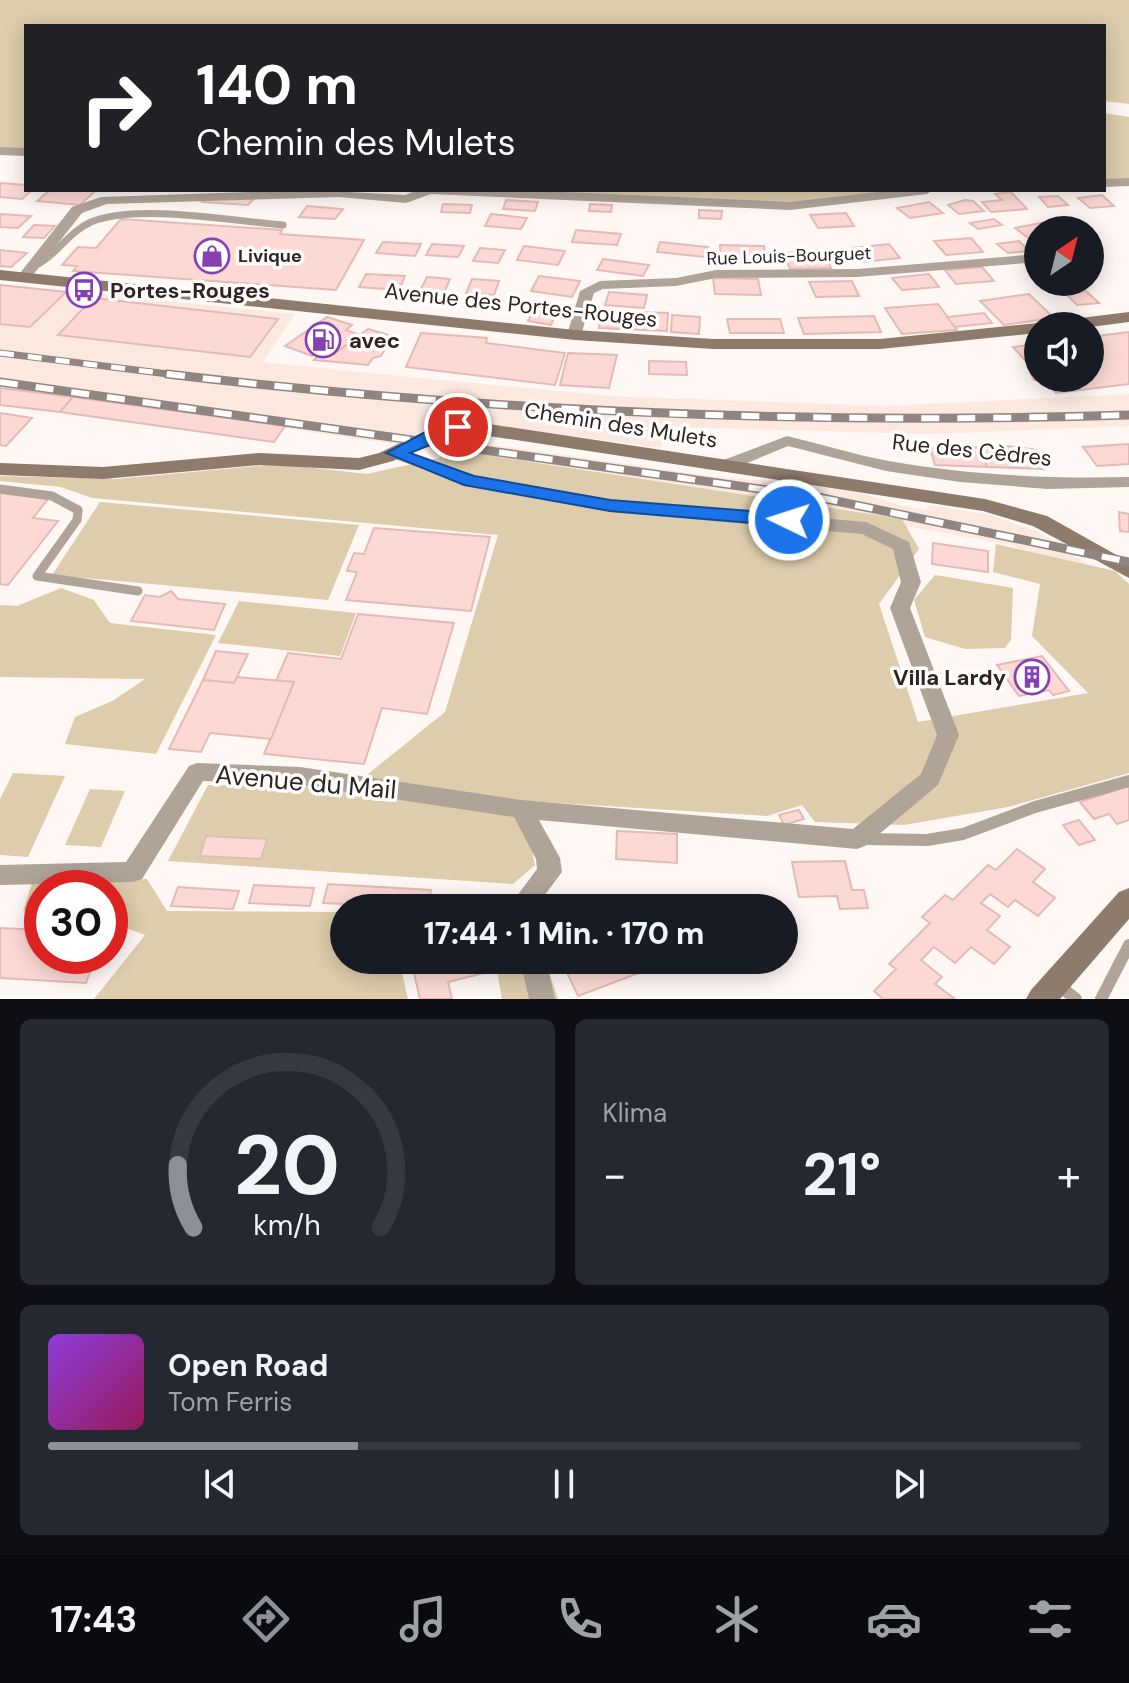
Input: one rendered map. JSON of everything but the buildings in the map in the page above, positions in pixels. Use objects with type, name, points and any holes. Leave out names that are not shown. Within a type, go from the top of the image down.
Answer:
[{"type":"main road","name":"Avenue des Portes-Rouges","points":[[0,275],[28,272],[575,335],[803,346],[948,340],[1024,330]]},
{"type":"main road","points":[[1104,320],[1129,317]]},
{"type":"main road","name":"Chemin des Mulets","points":[[0,469],[133,472],[260,459],[359,464],[404,449],[436,433],[458,427],[487,429],[1003,509],[1051,526],[1129,571]]},
{"type":"main road","points":[[1057,994],[1129,900]]},
{"type":"street","points":[[0,151],[24,152]]},
{"type":"street","points":[[1106,183],[1129,182]]},
{"type":"street","points":[[28,272],[77,210],[106,200],[339,193],[406,199],[425,192]]},
{"type":"street","points":[[475,192],[790,206],[910,192]]},
{"type":"street","name":"Rue Louis-Bourguet","points":[[575,335],[587,291],[600,285],[676,282],[716,274],[857,273],[1024,259]]},
{"type":"street","name":"Rue des Cèdres","points":[[727,465],[781,442],[794,442],[886,466],[974,479],[1048,484],[1129,482]]},
{"type":"street","points":[[404,449],[471,481],[610,506],[866,528],[902,546],[911,582],[900,608],[948,735],[930,779],[857,839]]},
{"type":"street","points":[[767,449],[771,472]]},
{"type":"street","name":"Avenue du Mail","points":[[0,875],[133,872],[197,772],[300,776],[521,809],[857,839]]},
{"type":"street","points":[[521,809],[548,858],[550,872],[532,894]]},
{"type":"street","points":[[536,974],[542,999]]},
{"type":"lane","points":[[28,272],[44,263],[81,228],[117,214],[283,225]]},
{"type":"lane","points":[[0,489],[52,496],[71,502],[78,510],[77,520],[37,576],[138,591]]},
{"type":"lane","points":[[857,839],[927,840],[963,834],[1035,807],[1129,781]]},
{"type":"lane","points":[[1101,999],[1117,972],[1124,948],[1129,945]]},
{"type":"shaded area","points":[[0,0],[1129,0],[1129,104],[1106,101],[1106,24],[24,24],[24,152],[0,151]]},
{"type":"shaded area","points":[[1106,113],[1129,117],[1129,182],[1106,183]]},
{"type":"shaded area","points":[[486,192],[913,192],[829,204]]},
{"type":"shaded area","points":[[0,284],[295,314],[263,362],[378,374],[611,396],[887,406],[1129,394],[1129,426],[930,434],[666,427],[661,448],[450,419],[418,434],[725,478],[788,482],[865,494],[926,510],[928,505],[986,514],[1039,532],[1106,577],[1011,545],[774,502],[688,495],[434,458],[422,448],[0,387]]},
{"type":"shaded area","points":[[466,452],[902,519],[919,549],[879,604],[918,722],[1088,693],[1032,636],[1040,584],[993,572],[996,544],[1115,571],[1129,584],[1129,773],[1008,807],[904,825],[815,822],[802,805],[767,816],[509,800],[529,836],[535,865],[513,884],[168,861],[208,785],[352,787],[445,712],[498,535],[92,498],[61,487],[0,481],[0,476],[116,479],[279,464],[367,474]]},
{"type":"shaded area","points":[[100,502],[359,525],[328,600],[52,575]]},
{"type":"shaded area","points":[[935,575],[1013,588],[1011,640],[1005,648],[965,649],[925,637],[914,600]]},
{"type":"shaded area","points":[[61,588],[94,600],[110,623],[216,635],[156,754],[65,744],[75,717],[114,700],[145,679],[0,677],[0,605],[17,606]]},
{"type":"shaded area","points":[[239,601],[356,613],[340,656],[218,643]]},
{"type":"shaded area","points":[[13,773],[65,776],[28,857],[0,855],[0,799]]},
{"type":"shaded area","points":[[90,789],[125,791],[101,847],[65,845]]},
{"type":"shaded area","points":[[147,879],[167,911],[330,912],[330,974],[402,974],[408,999],[94,999],[114,974],[128,974],[128,956],[145,935],[128,929],[128,880]]},
{"type":"shaded area","points":[[498,974],[550,974],[558,999],[502,999]]},
{"type":"railway","points":[[0,353],[174,375]]},
{"type":"railway","points":[[167,374],[174,375]]},
{"type":"railway","points":[[174,375],[407,398],[647,412],[888,418],[1129,415]]},
{"type":"railway","points":[[174,375],[184,376]]},
{"type":"railway","points":[[0,382],[817,497],[1129,562]]},
{"type":"place","name":"Livique","points":[[212,256]]},
{"type":"place","name":"Portes-Rouges","points":[[84,290]]},
{"type":"place","name":"avec","points":[[323,340]]},
{"type":"place","name":"Villa Lardy","points":[[1032,677]]},
{"type":"route","points":[[458,427],[443,430],[395,453],[471,481],[610,506],[789,520]]}]
